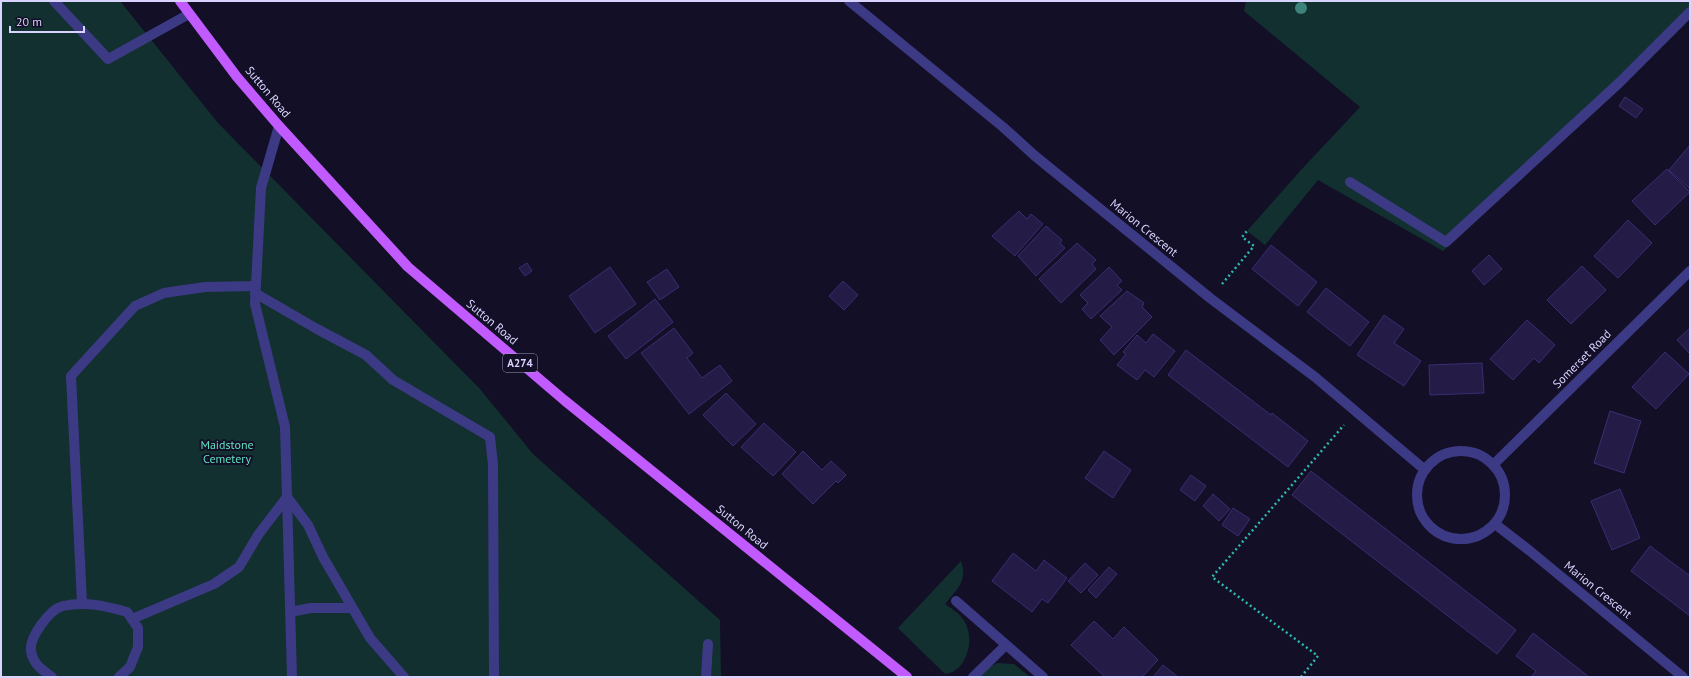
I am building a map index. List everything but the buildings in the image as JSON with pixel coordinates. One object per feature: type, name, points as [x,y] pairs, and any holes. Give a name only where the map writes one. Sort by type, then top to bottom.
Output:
[{"type":"main road","name":"Sutton Road","points":[[180,1],[237,77],[279,126],[408,267],[564,400],[907,677]]},
{"type":"street","points":[[54,1],[108,59],[190,14]]},
{"type":"street","name":"Marion Crescent","points":[[850,1],[1003,127],[1035,156],[1210,298],[1315,377],[1425,470]]},
{"type":"street","points":[[1350,182],[1446,242],[1619,83],[1690,12]]},
{"type":"street","points":[[279,126],[261,188],[255,304],[285,427],[292,677]]},
{"type":"street","name":"Somerset Road","points":[[1493,465],[1690,271]]},
{"type":"street","points":[[82,603],[71,376],[135,306],[164,293],[204,287],[255,290],[366,356],[393,380],[490,437],[493,465],[494,677]]},
{"type":"street","points":[[1463,451],[1480,455],[1493,465],[1504,483],[1506,498],[1502,512],[1495,524],[1484,533],[1464,540],[1450,538],[1432,528],[1420,511],[1417,496],[1419,483],[1425,470],[1432,462],[1442,456],[1463,451]]},
{"type":"street","points":[[287,497],[308,525],[323,557],[370,638],[404,677]]},
{"type":"street","points":[[132,619],[214,584],[239,567],[258,535],[287,497]]},
{"type":"street","name":"Marion Crescent","points":[[1495,524],[1684,677]]},
{"type":"street","points":[[956,601],[1043,677]]},
{"type":"street","points":[[52,677],[37,666],[31,650],[36,633],[48,615],[61,606],[82,603],[106,606],[127,612],[138,628],[138,647],[130,667],[119,677]]},
{"type":"street","points":[[290,612],[311,608],[352,608]]},
{"type":"street","points":[[706,677],[708,644]]},
{"type":"street","points":[[973,677],[1006,645]]},
{"type":"path","points":[[1210,298],[1254,246],[1242,237],[1248,231]]},
{"type":"path","points":[[1300,677],[1318,656],[1212,577],[1356,411]]},
{"type":"green space","name":"Maidstone Cemetery","points":[[1,1],[120,1],[218,123],[480,389],[533,454],[720,620],[721,677],[1,677]]},
{"type":"green space","points":[[1246,1],[1690,1],[1690,15],[1443,251],[1318,180],[1265,245],[1247,231],[1360,107],[1244,11]]},
{"type":"green space","points":[[961,561],[963,568],[962,579],[957,589],[945,604],[958,614],[966,624],[969,646],[967,654],[960,666],[953,672],[945,674],[898,628]]},
{"type":"green space","points":[[997,663],[1014,664],[1030,677],[979,677],[986,669]]}]
